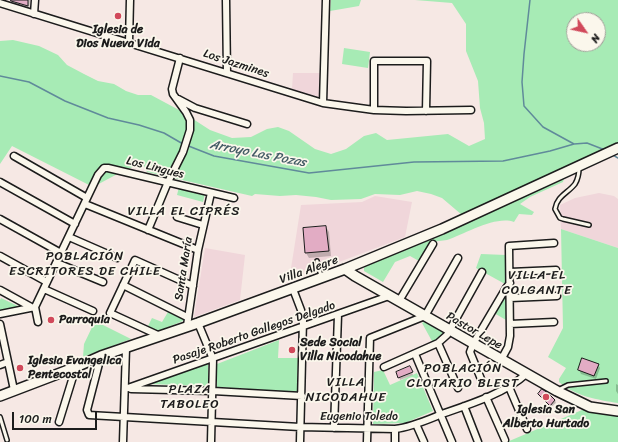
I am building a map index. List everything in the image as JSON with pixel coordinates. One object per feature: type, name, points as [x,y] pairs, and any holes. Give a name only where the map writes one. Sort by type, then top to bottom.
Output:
[{"type":"main road","name":"Villa Alegre","points":[[0,396],[101,356],[160,336],[187,322],[198,323],[345,269],[442,229],[580,164],[618,148]]},
{"type":"main road","name":"Pastor Lepe","points":[[345,269],[399,302],[557,391],[590,407],[618,411]]},
{"type":"street","points":[[34,14],[35,0]]},
{"type":"street","points":[[129,42],[130,0]]},
{"type":"street","points":[[226,0],[227,73]]},
{"type":"street","points":[[324,103],[326,0]]},
{"type":"street","name":"Los Jazmines","points":[[0,3],[324,103],[374,110],[471,110]]},
{"type":"street","points":[[148,230],[168,182],[183,152],[190,130],[190,120],[173,94],[172,89],[180,58]]},
{"type":"street","points":[[374,110],[374,61],[427,61],[426,111]]},
{"type":"street","points":[[176,99],[194,108],[247,124]]},
{"type":"street","points":[[14,156],[86,201],[134,225],[198,250]]},
{"type":"street","name":"Los Lingues","points":[[86,201],[98,175],[104,168],[234,198]]},
{"type":"street","points":[[0,182],[75,224]]},
{"type":"street","name":"Santa María","points":[[187,322],[198,250],[211,193]]},
{"type":"street","points":[[0,314],[33,307],[57,263],[86,201]]},
{"type":"street","points":[[177,217],[203,224]]},
{"type":"street","points":[[0,219],[61,253]]},
{"type":"street","points":[[69,237],[117,258]]},
{"type":"street","points":[[501,360],[510,342],[509,246],[554,243]]},
{"type":"street","points":[[399,302],[433,244]]},
{"type":"street","points":[[0,256],[47,282]]},
{"type":"street","points":[[367,442],[370,338],[425,316],[458,258]]},
{"type":"street","points":[[160,336],[110,313],[135,260],[193,286]]},
{"type":"street","points":[[57,263],[102,282]]},
{"type":"street","points":[[510,272],[556,270]]},
{"type":"street","points":[[384,367],[438,343],[444,338],[482,272]]},
{"type":"street","points":[[481,379],[470,352],[473,344],[510,283]]},
{"type":"street","points":[[123,285],[187,322]]},
{"type":"street","points":[[44,289],[93,312]]},
{"type":"street","points":[[293,289],[303,320],[300,442]]},
{"type":"street","points":[[0,290],[33,307],[38,322]]},
{"type":"street","name":"Pasaje Roberto Gallegos Delgado","points":[[125,389],[390,296]]},
{"type":"street","points":[[510,298],[557,296]]},
{"type":"street","points":[[334,428],[338,315]]},
{"type":"street","points":[[510,324],[554,322]]},
{"type":"street","points":[[198,323],[213,359],[211,442]]},
{"type":"street","points":[[0,324],[14,390]]},
{"type":"street","points":[[438,343],[458,388]]},
{"type":"street","points":[[123,442],[126,348]]},
{"type":"street","points":[[415,354],[452,442]]},
{"type":"street","name":"Eugenio Toledo","points":[[101,356],[87,410],[87,413],[92,416],[300,427],[406,428],[509,387],[526,374]]},
{"type":"street","points":[[0,365],[8,362]]},
{"type":"street","points":[[59,422],[76,367]]},
{"type":"street","points":[[509,387],[527,429]]},
{"type":"street","points":[[125,389],[213,391],[302,396]]},
{"type":"street","points":[[486,397],[505,440]]},
{"type":"street","points":[[464,406],[478,442]]},
{"type":"street","points":[[416,424],[424,442]]},
{"type":"street","points":[[395,429],[395,442]]},
{"type":"lane","points":[[580,164],[578,177],[575,183],[558,199],[556,209],[560,218],[589,225]]},
{"type":"lane","points":[[317,261],[321,278]]},
{"type":"lane","points":[[557,391],[568,385],[606,381]]},
{"type":"lane","points":[[0,417],[7,440]]},
{"type":"shaded area","points":[[293,73],[320,73],[319,97],[292,89]]},
{"type":"shaded area","points":[[599,193],[614,196],[618,199],[618,248],[561,229],[560,205],[575,198]]},
{"type":"shaded area","points":[[375,196],[412,202],[405,237],[289,281],[301,205],[362,202]]},
{"type":"shaded area","points":[[205,248],[245,255],[240,300],[194,317]]},
{"type":"green space","points":[[331,0],[361,0],[359,6],[330,11]]},
{"type":"green space","points":[[415,0],[618,0],[618,143],[462,215],[442,198],[417,191],[400,195],[375,194],[361,199],[331,200],[296,195],[280,196],[255,194],[252,196],[147,172],[142,163],[93,187],[12,146],[0,164],[0,41],[13,40],[39,46],[58,55],[67,65],[98,81],[114,84],[126,91],[138,95],[151,95],[179,110],[210,130],[232,138],[251,137],[267,129],[278,127],[289,131],[315,149],[331,154],[346,149],[364,136],[376,133],[387,140],[448,134],[469,146],[485,139],[484,123],[480,108],[478,81],[466,51],[466,24],[452,3]]},
{"type":"green space","points":[[344,48],[370,52],[368,68],[342,64]]},
{"type":"green space","points":[[564,178],[563,182],[530,197],[520,204],[534,212],[532,215],[519,214],[514,222],[498,221],[480,226],[447,240],[431,242],[419,261],[410,256],[395,262],[383,282],[364,271],[367,264],[428,241]]},
{"type":"green space","points":[[179,187],[205,194],[203,202],[177,195]]},
{"type":"green space","points":[[561,229],[618,248],[618,403],[587,397],[565,387],[559,382],[559,379],[566,368],[548,357],[563,328]]},
{"type":"green space","points":[[481,254],[506,255],[507,283],[505,284],[476,268]]},
{"type":"green space","points":[[506,292],[506,320],[494,313]]},
{"type":"green space","points":[[1,298],[20,307],[0,311]]},
{"type":"green space","points":[[168,312],[183,319],[183,321],[156,332],[147,328],[152,318],[162,322]]},
{"type":"green space","points":[[95,321],[131,339],[83,357],[84,344]]},
{"type":"green space","points":[[425,321],[443,331],[442,337],[433,343],[422,323]]},
{"type":"green space","points":[[279,340],[278,358],[298,358],[297,392],[217,387],[217,364]]},
{"type":"green space","points":[[208,364],[209,386],[148,384]]},
{"type":"green space","points":[[383,370],[390,385],[417,373],[433,411],[405,423],[373,424],[374,372]]},
{"type":"green space","points":[[589,407],[618,415],[618,442],[507,442]]},
{"type":"building","points":[[28,0],[28,6],[11,1]]},
{"type":"building","points":[[326,226],[329,251],[305,253],[303,228]]},
{"type":"building","points":[[582,358],[599,364],[594,376],[578,370]]},
{"type":"building","points":[[410,366],[413,372],[398,378],[396,372]]},
{"type":"building","name":"Iglesia San Alberto Hurtado","points":[[542,389],[555,400],[550,406],[538,394]]},
{"type":"waterway","points":[[530,0],[522,82],[524,106],[543,127],[574,144],[587,143],[605,150]]},
{"type":"waterway","name":"Arroyo Las Pozas","points":[[0,76],[29,82],[65,101],[108,118],[139,125],[164,133],[183,144]]},
{"type":"waterway","name":"Arroyo Las Pozas","points":[[186,145],[214,156],[309,173],[414,162],[503,161],[550,151],[574,144]]},
{"type":"waterway","points":[[613,155],[618,158]]},
{"type":"place","name":"Iglesia de Dios Nueva Vida","points":[[118,16]]},
{"type":"place","name":"Parroquia","points":[[51,320]]},
{"type":"place","name":"Sede Social Villa Nicodahue","points":[[292,350]]},
{"type":"place","name":"Iglesia Evangelica Pentecostal","points":[[20,368]]},
{"type":"place","name":"Iglesia San Alberto Hurtado","points":[[546,397]]},
{"type":"district","name":"VILLA EL CIPRÉS","points":[[184,212]]},
{"type":"district","name":"POBLACIÓN ESCRITORES DE CHILE","points":[[85,264]]},
{"type":"district","name":"VILLA EL COLGANTE","points":[[537,284]]},
{"type":"district","name":"POBLACIÓN CLOTARIO BLEST","points":[[463,376]]},
{"type":"district","name":"VILLA NICODAHUE","points":[[346,390]]},
{"type":"district","name":"PLAZA TABOLEO","points":[[190,398]]}]
